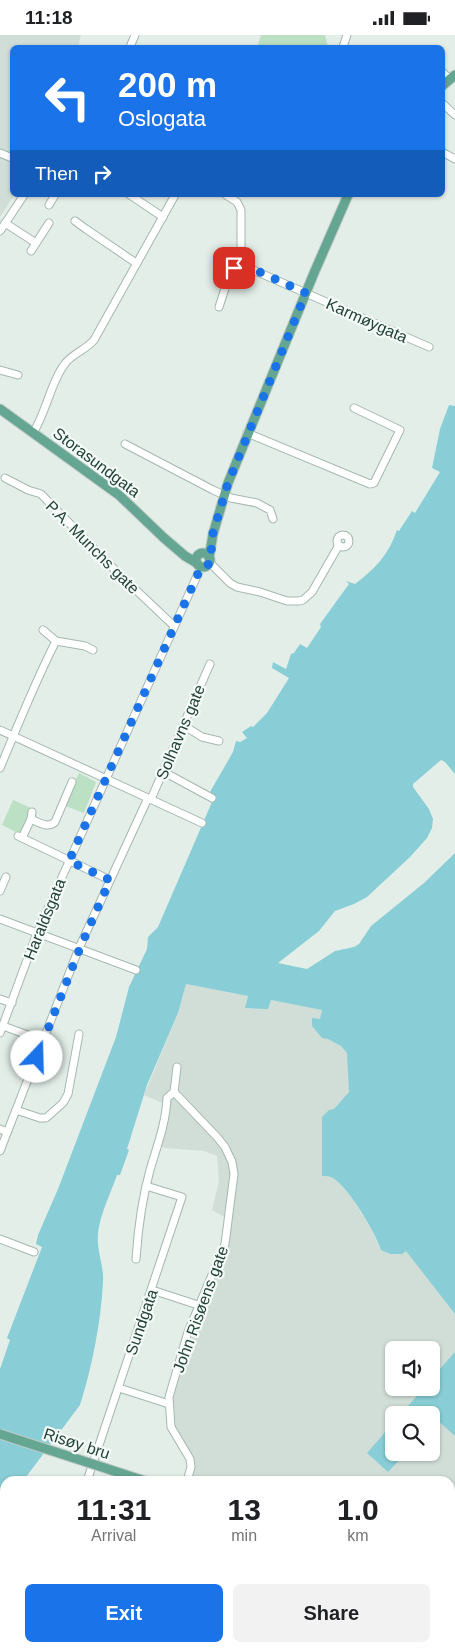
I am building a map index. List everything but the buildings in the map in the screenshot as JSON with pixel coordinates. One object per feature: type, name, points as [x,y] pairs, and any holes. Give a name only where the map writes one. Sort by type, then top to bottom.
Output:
[{"type":"main road","points":[[203,560],[247,433],[347,197]]},
{"type":"main road","name":"Storasundgata","points":[[0,409],[119,495],[185,556],[203,560]]},
{"type":"main road","name":"Risøy bru","points":[[0,1434],[130,1476]]},
{"type":"street","points":[[445,106],[455,115]]},
{"type":"street","points":[[0,231],[23,197]]},
{"type":"street","points":[[49,205],[54,197]]},
{"type":"street","points":[[133,197],[163,217]]},
{"type":"street","points":[[33,433],[64,364],[94,340],[174,197]]},
{"type":"street","points":[[219,307],[230,273],[234,268],[242,264],[241,210],[237,202],[229,197]]},
{"type":"street","points":[[75,221],[136,263]]},
{"type":"street","points":[[5,223],[36,243]]},
{"type":"street","points":[[31,251],[50,223]]},
{"type":"street","name":"Karmøygata","points":[[242,264],[429,347]]},
{"type":"street","points":[[0,371],[18,375]]},
{"type":"street","points":[[247,433],[370,484],[374,483],[377,479],[400,430],[354,408]]},
{"type":"street","points":[[125,444],[224,495],[257,503],[270,510],[273,519]]},
{"type":"street","name":"P.A. Munchs gate","points":[[5,478],[41,494],[116,571],[174,626]]},
{"type":"street","points":[[203,560],[236,587],[260,592],[287,601],[298,601],[304,600],[312,592],[339,545]]},
{"type":"street","name":"Haraldsgata","points":[[1,1030],[37,933],[203,560]]},
{"type":"street","points":[[43,630],[56,641],[85,646],[93,650]]},
{"type":"street","points":[[0,768],[42,668],[56,641]]},
{"type":"street","name":"Solhavns gate","points":[[0,1151],[4,1131],[16,1110],[80,948],[110,880],[164,772],[210,664]]},
{"type":"street","points":[[183,725],[202,737],[219,741]]},
{"type":"street","points":[[0,730],[202,823]]},
{"type":"street","points":[[164,772],[212,797]]},
{"type":"street","points":[[72,782],[55,822],[48,826],[31,815],[20,837],[110,880]]},
{"type":"street","points":[[0,891],[6,877]]},
{"type":"street","points":[[0,919],[136,970]]},
{"type":"street","points":[[0,999],[12,1003]]},
{"type":"street","points":[[1,1030],[44,1041]]},
{"type":"street","points":[[16,1110],[40,1118],[46,1118],[63,1103],[68,1095],[79,1034]]},
{"type":"street","points":[[136,1259],[138,1225],[146,1186],[166,1114],[167,1098],[174,1092],[177,1067]]},
{"type":"street","name":"John Risøens gate","points":[[174,1092],[225,1147],[232,1162],[234,1174],[225,1244],[198,1305],[176,1373],[169,1404],[171,1427],[190,1459],[191,1467],[188,1476]]},
{"type":"street","name":"Sundgata","points":[[89,1476],[182,1197],[146,1186]]},
{"type":"street","points":[[0,1239],[34,1252]]},
{"type":"street","points":[[152,1290],[198,1305]]},
{"type":"street","points":[[119,1389],[169,1404]]},
{"type":"shaded area","points":[[0,35],[81,35],[78,45],[10,45],[10,197],[13,197],[0,217]]},
{"type":"shaded area","points":[[186,984],[248,996],[246,1006],[271,1000],[322,1009],[327,1038],[349,1050],[348,1097],[334,1110],[330,1176],[340,1183],[356,1204],[380,1248],[389,1254],[402,1254],[406,1248],[455,1314],[455,1354],[440,1371],[440,1341],[385,1341],[385,1396],[418,1396],[409,1406],[385,1406],[385,1433],[368,1453],[385,1453],[385,1461],[440,1461],[440,1422],[455,1436],[455,1476],[188,1476],[190,1474],[190,1468],[168,1428],[167,1406],[173,1371],[199,1296],[208,1287],[221,1255],[226,1218],[212,1210],[219,1181],[217,1156],[204,1151],[160,1146],[169,1109],[162,1103],[144,1095],[178,1013]]},
{"type":"green space","points":[[261,35],[325,35],[328,45],[258,45]]},
{"type":"green space","points":[[79,773],[96,782],[84,813],[63,805]]},
{"type":"green space","points":[[13,800],[31,808],[20,834],[2,825]]},
{"type":"water","points":[[449,405],[455,406],[455,774],[441,760],[413,784],[433,819],[432,828],[427,838],[410,857],[367,897],[335,911],[319,931],[278,963],[307,969],[335,951],[359,944],[371,926],[424,883],[455,853],[455,1314],[406,1251],[402,1254],[390,1254],[381,1250],[354,1200],[333,1178],[322,1176],[322,1117],[329,1110],[334,1109],[349,1092],[347,1053],[341,1046],[322,1038],[312,1026],[312,1018],[320,1019],[322,1010],[271,1000],[268,1009],[245,1008],[248,996],[186,984],[178,1013],[147,1085],[120,1175],[117,1175],[101,1218],[98,1235],[103,1277],[102,1297],[92,1360],[80,1405],[27,1476],[0,1476],[0,1369],[10,1340],[7,1338],[42,1247],[36,1244],[38,1235],[58,1189],[116,1037],[129,987],[147,949],[148,937],[158,927],[215,795],[210,792],[233,752],[236,741],[240,742],[247,738],[242,732],[251,726],[253,727],[267,713],[289,678],[272,668],[273,662],[286,669],[291,654],[294,653],[300,644],[307,648],[321,627],[320,624],[349,584],[346,581],[355,584],[369,573],[385,554],[397,530],[399,531],[412,511],[415,513],[440,472],[432,468],[440,429]]},
{"type":"water","points":[[455,1352],[455,1436],[440,1423],[440,1406],[408,1406],[417,1396],[440,1396],[440,1369]]},
{"type":"water","points":[[385,1432],[385,1461],[398,1461],[388,1472],[367,1453]]},
{"type":"route","points":[[37,1057],[80,948],[110,880],[69,861],[201,567],[205,567],[210,563],[213,533],[228,483],[306,293],[242,264],[234,268]]}]
